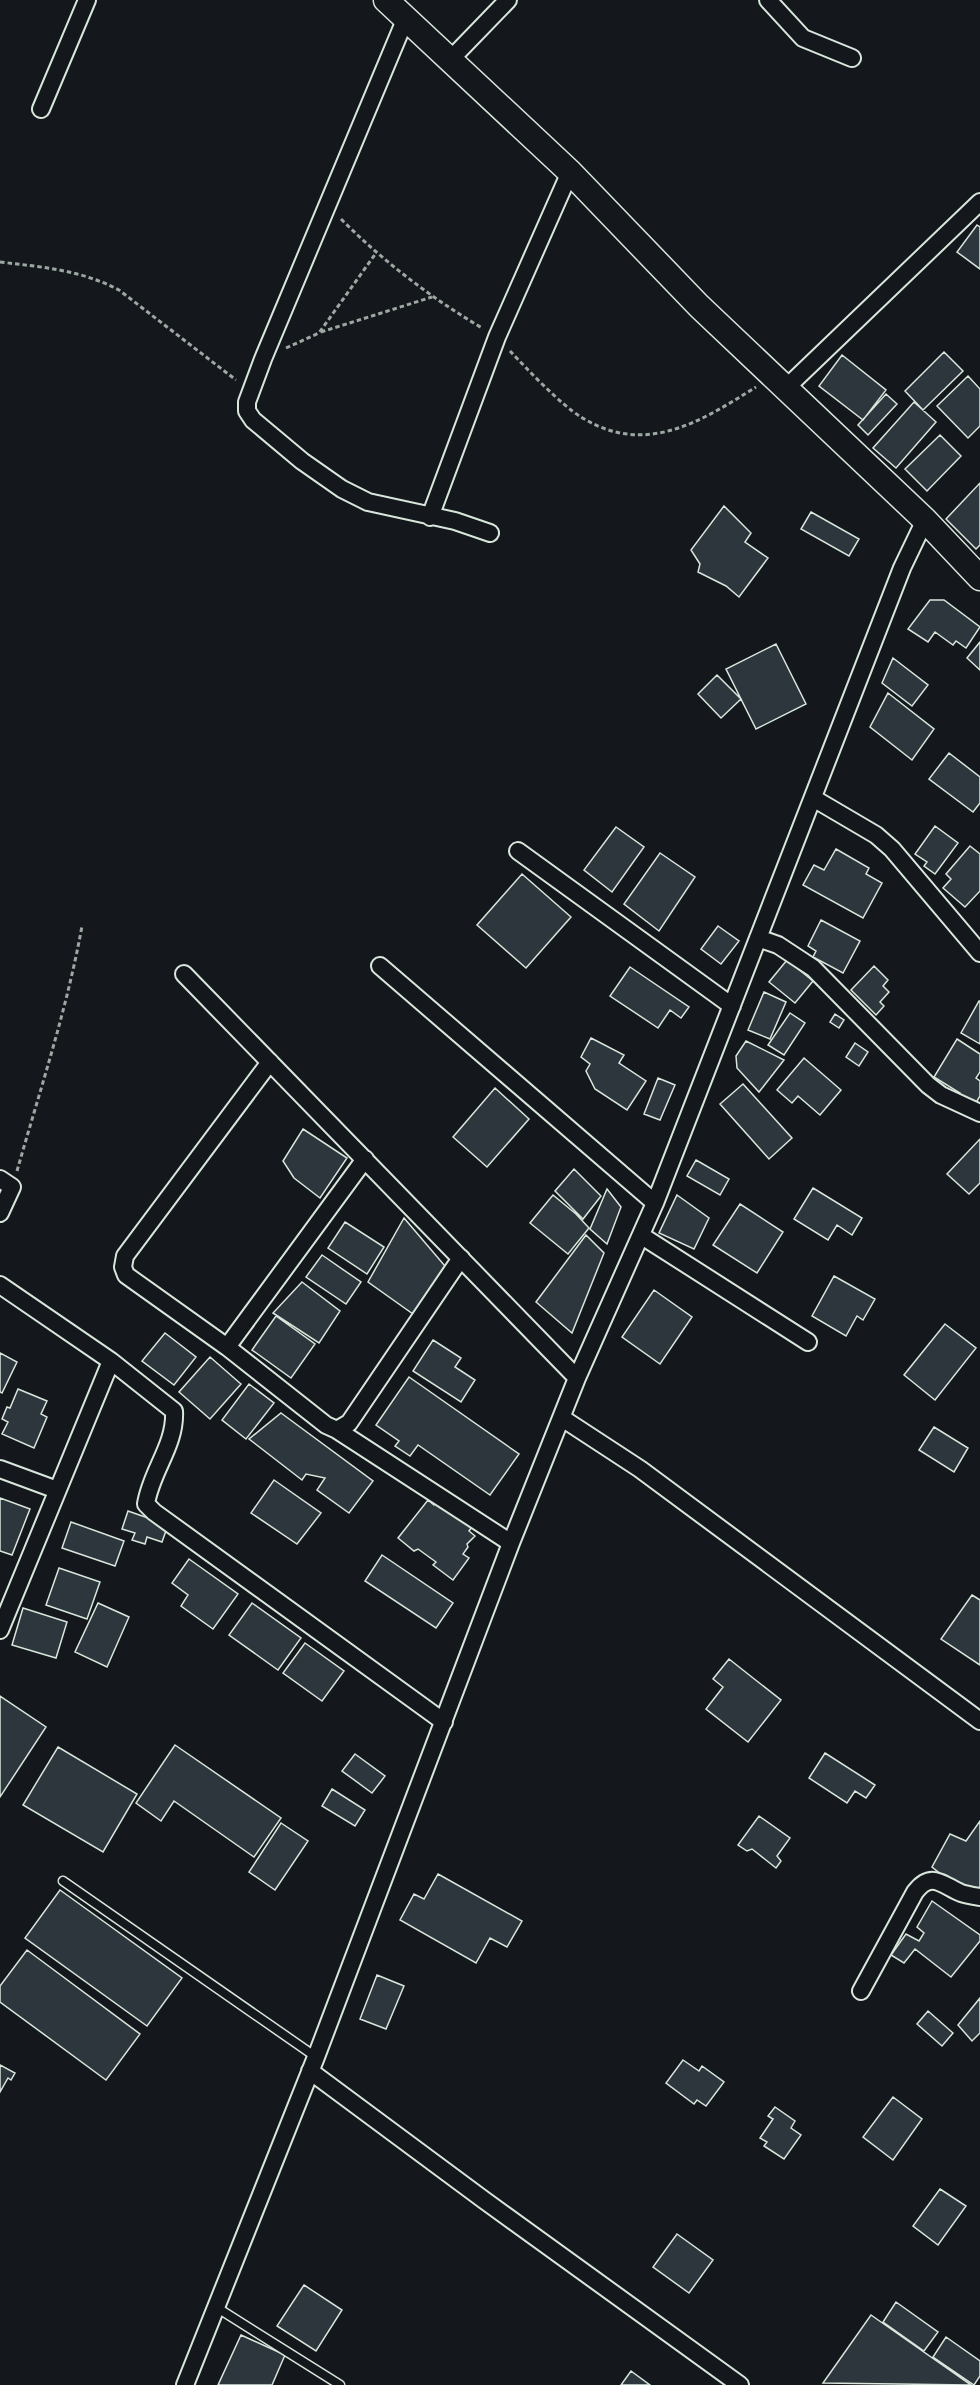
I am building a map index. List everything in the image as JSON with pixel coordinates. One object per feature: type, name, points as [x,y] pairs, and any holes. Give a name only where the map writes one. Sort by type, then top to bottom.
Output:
[{"type":"main road","points":[[386,0],[570,172],[699,306],[925,520],[980,578]]},
{"type":"street","points":[[41,109],[87,0]]},
{"type":"street","points":[[449,61],[508,0]]},
{"type":"street","points":[[768,0],[803,38],[852,58]]},
{"type":"street","points":[[405,20],[263,359],[247,402],[248,411],[253,420],[342,489],[368,502],[430,517],[455,520],[490,533]]},
{"type":"street","points":[[430,517],[497,337],[570,172]]},
{"type":"street","points":[[779,382],[980,202]]},
{"type":"street","points":[[185,2385],[313,2064],[511,1543],[577,1378],[642,1236],[903,568],[925,520]]},
{"type":"street","points":[[813,798],[876,835],[892,849],[980,953]]},
{"type":"street","points":[[518,850],[732,1006]]},
{"type":"street","points":[[758,938],[778,945],[813,968],[928,1085],[949,1100],[980,1113]]},
{"type":"street","points":[[380,966],[655,1203]]},
{"type":"street","points":[[184,974],[577,1378]]},
{"type":"street","points":[[270,1062],[125,1256],[123,1267],[126,1275],[227,1347],[326,1425],[511,1543]]},
{"type":"street","points":[[227,1347],[365,1159]]},
{"type":"street","points":[[0,1213],[6,1183]]},
{"type":"street","points":[[642,1236],[808,1342]]},
{"type":"street","points":[[337,1430],[349,1423],[461,1258]]},
{"type":"street","points":[[0,1285],[111,1361],[174,1411],[175,1425],[172,1438],[148,1491],[146,1504],[168,1523],[444,1722]]},
{"type":"street","points":[[0,1630],[111,1361]]},
{"type":"street","points":[[562,1418],[640,1469],[980,1721]]},
{"type":"street","points":[[0,1469],[57,1490]]},
{"type":"street","points":[[861,1990],[922,1882],[933,1880],[964,1894],[980,1897]]},
{"type":"street","points":[[313,2064],[740,2385]]},
{"type":"lane","points":[[63,1881],[313,2064]]},
{"type":"lane","points":[[216,2307],[340,2385]]},
{"type":"path","points":[[326,204],[377,253],[432,297],[497,337],[579,417],[603,429],[632,436],[664,433],[779,382]]},
{"type":"path","points":[[320,333],[377,253]]},
{"type":"path","points":[[0,262],[82,273],[102,281],[119,290],[251,392]]},
{"type":"path","points":[[263,359],[320,333],[432,297]]},
{"type":"path","points":[[6,1183],[51,1056],[76,960],[82,926]]},
{"type":"building","points":[[977,225],[980,227],[980,269],[957,252]]},
{"type":"building","points":[[944,352],[963,371],[923,410],[905,391]]},
{"type":"building","points":[[842,355],[886,390],[863,420],[819,386]]},
{"type":"building","points":[[968,376],[980,389],[980,426],[968,438],[937,406]]},
{"type":"building","points":[[886,394],[897,404],[868,435],[858,425]]},
{"type":"building","points":[[914,402],[936,422],[896,468],[873,448]]},
{"type":"building","points":[[940,435],[961,456],[927,491],[905,469]]},
{"type":"building","points":[[980,483],[980,545],[976,549],[946,519]]},
{"type":"building","points":[[724,506],[751,533],[745,542],[768,558],[739,597],[726,586],[698,572],[700,564],[691,550]]},
{"type":"building","points":[[811,512],[859,539],[849,556],[801,529]]},
{"type":"building","points":[[930,600],[944,600],[980,627],[966,648],[956,641],[953,645],[935,632],[928,642],[908,629]]},
{"type":"building","points":[[980,642],[980,670],[967,658]]},
{"type":"building","points":[[776,644],[806,704],[756,729],[726,669]]},
{"type":"building","points":[[893,658],[928,685],[912,706],[882,683]]},
{"type":"building","points":[[717,675],[741,699],[721,718],[698,694]]},
{"type":"building","points":[[888,693],[934,729],[912,760],[870,727]]},
{"type":"building","points":[[949,753],[980,777],[980,803],[973,812],[929,779]]},
{"type":"building","points":[[935,826],[958,843],[935,874],[924,866],[927,862],[915,854]]},
{"type":"building","points":[[616,827],[644,847],[612,892],[584,870]]},
{"type":"building","points":[[970,846],[980,854],[980,891],[965,907],[943,888],[951,879],[946,874]]},
{"type":"building","points":[[836,849],[869,868],[866,874],[882,883],[863,918],[803,885],[814,865],[824,870]]},
{"type":"building","points":[[660,853],[695,877],[659,931],[624,904]]},
{"type":"building","points":[[522,874],[571,917],[526,968],[477,925]]},
{"type":"building","points":[[821,920],[860,941],[843,973],[813,957],[816,951],[808,946]]},
{"type":"building","points":[[718,926],[739,941],[721,964],[701,949]]},
{"type":"building","points":[[787,960],[813,981],[795,1003],[769,982]]},
{"type":"building","points":[[874,966],[888,980],[883,986],[889,992],[880,1002],[884,1006],[876,1015],[851,990]]},
{"type":"building","points":[[630,967],[689,1007],[681,1018],[670,1010],[658,1028],[610,996]]},
{"type":"building","points":[[764,992],[786,1002],[770,1039],[748,1030]]},
{"type":"building","points":[[980,1001],[980,1044],[961,1033]]},
{"type":"building","points":[[790,1013],[805,1023],[784,1055],[768,1045]]},
{"type":"building","points":[[835,1014],[844,1020],[839,1028],[830,1022]]},
{"type":"building","points":[[591,1038],[624,1055],[619,1063],[646,1081],[627,1110],[595,1089],[586,1071],[590,1064],[581,1057]]},
{"type":"building","points":[[957,1039],[980,1054],[980,1072],[976,1078],[980,1081],[980,1096],[973,1108],[958,1098],[960,1093],[934,1077]]},
{"type":"building","points":[[746,1041],[784,1060],[759,1092],[737,1068],[736,1056]]},
{"type":"building","points":[[855,1043],[868,1052],[859,1066],[846,1057]]},
{"type":"building","points":[[804,1058],[841,1090],[820,1115],[798,1096],[792,1103],[777,1090]]},
{"type":"building","points":[[658,1078],[675,1085],[660,1120],[644,1114]]},
{"type":"building","points":[[743,1084],[792,1138],[769,1159],[720,1104]]},
{"type":"building","points":[[495,1088],[529,1119],[487,1167],[453,1137]]},
{"type":"building","points":[[303,1129],[347,1158],[320,1198],[294,1178],[283,1161]]},
{"type":"building","points":[[980,1139],[980,1183],[969,1194],[947,1174]]},
{"type":"building","points":[[696,1160],[729,1179],[720,1195],[687,1176]]},
{"type":"building","points":[[574,1169],[601,1196],[583,1219],[555,1191]]},
{"type":"building","points":[[813,1188],[862,1218],[852,1235],[837,1225],[828,1240],[794,1219]]},
{"type":"building","points":[[607,1189],[621,1207],[607,1244],[590,1229]]},
{"type":"building","points":[[553,1195],[589,1228],[568,1254],[530,1223]]},
{"type":"building","points":[[677,1195],[709,1218],[694,1249],[659,1233]]},
{"type":"building","points":[[740,1204],[783,1232],[757,1273],[713,1245]]},
{"type":"building","points":[[404,1218],[445,1266],[413,1314],[368,1282]]},
{"type":"building","points":[[345,1222],[384,1247],[367,1274],[328,1248]]},
{"type":"building","points":[[586,1235],[604,1253],[572,1333],[536,1302]]},
{"type":"building","points":[[322,1255],[361,1282],[346,1304],[306,1277]]},
{"type":"building","points":[[834,1276],[875,1299],[863,1320],[857,1316],[846,1336],[812,1316]]},
{"type":"building","points":[[302,1282],[340,1311],[319,1343],[273,1313]]},
{"type":"building","points":[[654,1290],[692,1317],[660,1364],[622,1337]]},
{"type":"building","points":[[276,1316],[315,1344],[291,1378],[252,1350]]},
{"type":"building","points":[[945,1324],[976,1348],[935,1400],[904,1375]]},
{"type":"building","points":[[165,1333],[196,1357],[174,1385],[142,1361]]},
{"type":"building","points":[[433,1340],[461,1358],[455,1367],[475,1380],[461,1402],[413,1371]]},
{"type":"building","points":[[0,1353],[17,1362],[2,1393],[0,1392]]},
{"type":"building","points":[[210,1357],[241,1384],[210,1419],[179,1392]]},
{"type":"building","points":[[409,1377],[519,1454],[490,1495],[418,1445],[410,1456],[395,1446],[399,1441],[376,1425]]},
{"type":"building","points":[[249,1384],[274,1403],[246,1439],[222,1420]]},
{"type":"building","points":[[18,1389],[47,1401],[41,1414],[47,1417],[34,1448],[2,1434],[8,1422],[2,1419],[7,1407],[10,1408]]},
{"type":"building","points":[[281,1413],[373,1481],[349,1513],[317,1490],[325,1478],[306,1474],[302,1480],[249,1439]]},
{"type":"building","points":[[934,1427],[968,1448],[954,1472],[919,1450]]},
{"type":"building","points":[[274,1480],[321,1513],[297,1544],[251,1513]]},
{"type":"building","points":[[0,1498],[30,1509],[12,1555],[0,1551]]},
{"type":"building","points":[[428,1500],[434,1505],[438,1500],[472,1527],[469,1531],[475,1536],[467,1544],[468,1547],[463,1554],[469,1558],[453,1580],[433,1565],[436,1562],[418,1549],[414,1551],[398,1538]]},
{"type":"building","points":[[128,1511],[168,1525],[162,1542],[147,1537],[145,1544],[132,1540],[135,1533],[122,1529]]},
{"type":"building","points":[[71,1522],[124,1541],[115,1566],[62,1548]]},
{"type":"building","points":[[382,1555],[453,1603],[436,1628],[365,1581]]},
{"type":"building","points":[[189,1559],[238,1594],[213,1629],[181,1606],[188,1595],[172,1583]]},
{"type":"building","points":[[59,1568],[100,1582],[87,1619],[46,1605]]},
{"type":"building","points":[[972,1595],[980,1600],[980,1665],[941,1639]]},
{"type":"building","points":[[98,1603],[129,1617],[107,1667],[75,1652]]},
{"type":"building","points":[[252,1603],[301,1638],[278,1670],[229,1635]]},
{"type":"building","points":[[23,1608],[67,1622],[56,1658],[12,1645]]},
{"type":"building","points":[[305,1643],[344,1671],[322,1701],[283,1673]]},
{"type":"building","points":[[729,1659],[781,1700],[748,1742],[706,1709],[723,1687],[713,1679]]},
{"type":"building","points":[[0,1696],[46,1727],[0,1797]]},
{"type":"building","points":[[175,1745],[281,1818],[254,1857],[174,1801],[161,1821],[136,1803]]},
{"type":"building","points":[[58,1747],[137,1794],[103,1852],[23,1805]]},
{"type":"building","points":[[825,1753],[875,1785],[866,1798],[855,1791],[847,1803],[809,1778]]},
{"type":"building","points":[[355,1754],[385,1776],[372,1793],[342,1771]]},
{"type":"building","points":[[332,1789],[365,1810],[355,1826],[322,1806]]},
{"type":"building","points":[[759,1816],[790,1838],[777,1856],[781,1861],[776,1868],[752,1849],[747,1851],[738,1845]]},
{"type":"building","points":[[980,1821],[980,1892],[952,1883],[932,1867],[950,1834],[966,1841]]},
{"type":"building","points":[[281,1823],[308,1841],[275,1890],[249,1872]]},
{"type":"building","points":[[438,1874],[522,1921],[507,1947],[490,1938],[476,1963],[400,1920],[414,1894],[424,1899]]},
{"type":"building","points":[[60,1890],[182,1978],[147,2026],[25,1938]]},
{"type":"building","points":[[932,1901],[980,1935],[980,1941],[951,1977],[915,1949],[904,1963],[891,1955],[906,1934],[919,1941],[924,1933],[917,1927]]},
{"type":"building","points":[[27,1950],[140,2034],[106,2080],[0,2002],[0,1986]]},
{"type":"building","points":[[377,1975],[404,1986],[386,2029],[360,2019]]},
{"type":"building","points":[[980,1998],[980,2033],[972,2041],[958,2025]]},
{"type":"building","points":[[928,2011],[953,2033],[942,2046],[917,2024]]},
{"type":"building","points":[[683,2060],[699,2071],[702,2066],[724,2082],[706,2106],[697,2100],[694,2104],[666,2083]]},
{"type":"building","points":[[0,2065],[15,2073],[11,2080],[8,2078],[0,2092]]},
{"type":"building","points":[[893,2097],[922,2119],[893,2160],[863,2137]]},
{"type":"building","points":[[775,2107],[795,2121],[791,2128],[801,2135],[784,2159],[764,2146],[767,2142],[760,2138],[773,2119],[768,2116]]},
{"type":"building","points":[[940,2189],[966,2206],[938,2245],[913,2226]]},
{"type":"building","points":[[677,2234],[713,2260],[689,2293],[653,2267]]},
{"type":"building","points":[[304,2285],[342,2310],[316,2351],[277,2326]]},
{"type":"building","points":[[896,2302],[938,2332],[924,2351],[883,2322]]},
{"type":"building","points":[[871,2315],[971,2385],[823,2383]]},
{"type":"building","points":[[241,2335],[285,2355],[272,2385],[218,2385]]},
{"type":"building","points":[[946,2337],[980,2361],[980,2376],[974,2385],[933,2357]]},
{"type":"building","points":[[631,2371],[650,2385],[621,2385]]}]
